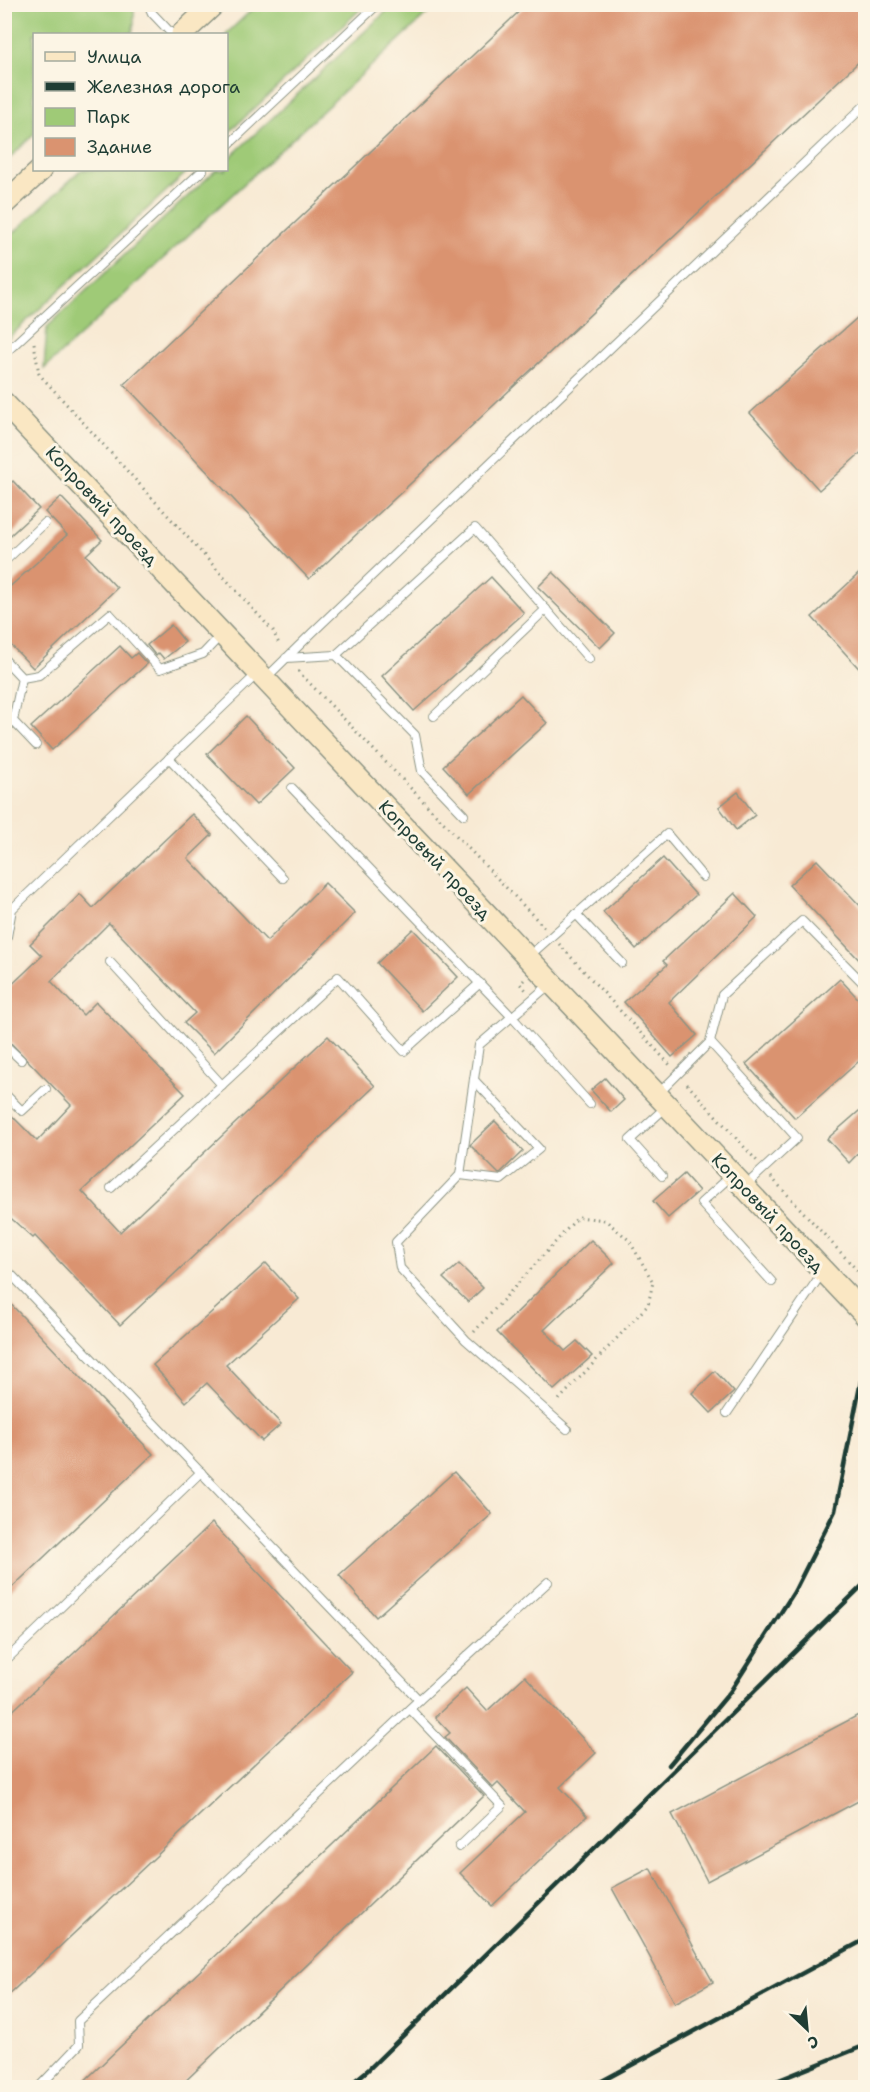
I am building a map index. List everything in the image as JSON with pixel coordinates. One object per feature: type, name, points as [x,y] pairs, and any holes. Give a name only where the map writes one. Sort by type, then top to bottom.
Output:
[{"type":"main road","points":[[183,33],[214,4]]},
{"type":"main road","points":[[4,204],[40,171]]},
{"type":"main road","name":"Копровый проезд","points":[[4,403],[866,1316]]},
{"type":"lane","points":[[148,4],[152,14],[171,33]]},
{"type":"lane","points":[[228,145],[378,4]]},
{"type":"lane","points":[[4,953],[12,909],[169,758],[262,676],[286,658],[866,104]]},
{"type":"lane","points":[[4,354],[202,171]]},
{"type":"lane","points":[[4,562],[45,523]]},
{"type":"lane","points":[[286,658],[336,655],[475,528],[589,659]]},
{"type":"lane","points":[[434,716],[546,609]]},
{"type":"lane","points":[[22,678],[39,675],[110,614],[160,669],[203,654],[222,634]]},
{"type":"lane","points":[[336,655],[415,735],[422,771],[464,815]]},
{"type":"lane","points":[[4,660],[22,678]]},
{"type":"lane","points":[[22,678],[13,721],[36,745]]},
{"type":"lane","points":[[169,758],[283,878]]},
{"type":"lane","points":[[292,788],[480,983],[591,1104]]},
{"type":"lane","points":[[527,958],[667,834],[703,877]]},
{"type":"lane","points":[[576,915],[622,963]]},
{"type":"lane","points":[[662,1176],[630,1140],[679,1075],[710,1042],[722,995],[802,921],[866,986]]},
{"type":"lane","points":[[110,962],[222,1085]]},
{"type":"lane","points":[[111,1188],[338,977],[404,1051],[480,983]]},
{"type":"lane","points":[[551,983],[479,1045],[460,1175],[396,1242],[400,1268],[466,1340],[567,1429]]},
{"type":"lane","points":[[710,1042],[797,1138],[763,1168],[701,1203],[772,1282]]},
{"type":"lane","points":[[4,1044],[21,1060]]},
{"type":"lane","points":[[460,1175],[501,1180],[539,1149],[474,1080]]},
{"type":"lane","points":[[4,1093],[22,1111],[46,1089]]},
{"type":"lane","points":[[4,1267],[419,1700]]},
{"type":"lane","points":[[727,1413],[823,1271]]},
{"type":"lane","points":[[4,1662],[201,1472]]},
{"type":"lane","points":[[38,2088],[79,2045],[78,2021],[419,1700],[548,1582]]},
{"type":"lane","points":[[410,1709],[501,1806],[459,1847]]},
{"type":"path","points":[[32,329],[39,374],[273,631],[286,658],[552,936],[866,1280]]},
{"type":"path","points":[[466,1340],[578,1217],[605,1220],[629,1240],[653,1282],[648,1305],[549,1411]]},
{"type":"green space","points":[[5,4],[134,5],[132,33],[33,33],[33,135],[5,163]]},
{"type":"green space","points":[[258,4],[365,5],[228,133],[227,33]]},
{"type":"green space","points":[[393,5],[437,5],[44,369],[47,327],[215,171],[228,171],[228,159]]},
{"type":"green space","points":[[80,171],[188,171],[5,341],[5,241]]},
{"type":"building","points":[[527,4],[866,4],[866,55],[309,579],[124,384]]},
{"type":"building","points":[[866,310],[866,448],[819,490],[750,413]]},
{"type":"building","points":[[13,481],[39,509],[4,541],[4,489]]},
{"type":"building","points":[[61,497],[102,540],[86,555],[117,588],[33,668],[4,638],[4,592],[67,535],[45,512]]},
{"type":"building","points":[[866,567],[866,676],[812,617]]},
{"type":"building","points":[[553,572],[615,633],[600,648],[538,587]]},
{"type":"building","points":[[491,577],[524,613],[414,711],[382,676]]},
{"type":"building","points":[[171,625],[185,642],[164,659],[159,653],[156,656],[147,645]]},
{"type":"building","points":[[120,646],[131,658],[137,653],[147,664],[52,750],[31,727]]},
{"type":"building","points":[[521,695],[547,723],[469,794],[443,766]]},
{"type":"building","points":[[246,716],[295,768],[256,805],[207,754]]},
{"type":"building","points":[[738,792],[755,815],[736,830],[719,807]]},
{"type":"building","points":[[192,814],[212,835],[188,858],[267,941],[325,883],[355,913],[214,1053],[184,1023],[195,1013],[109,923],[51,981],[83,1015],[96,1002],[185,1094],[82,1191],[120,1232],[328,1036],[375,1086],[120,1325],[35,1236],[33,1238],[4,1212],[4,1108],[37,1141],[71,1105],[4,1036],[4,992],[42,956],[30,944],[80,894],[93,908]]},
{"type":"building","points":[[663,858],[696,895],[636,949],[603,912]]},
{"type":"building","points":[[817,860],[866,912],[866,967],[789,885]]},
{"type":"building","points":[[735,893],[757,917],[669,1002],[697,1035],[672,1057],[624,1002],[667,965],[663,961]]},
{"type":"building","points":[[413,929],[458,977],[422,1011],[377,963]]},
{"type":"building","points":[[840,979],[866,1007],[866,1055],[795,1118],[746,1064]]},
{"type":"building","points":[[605,1078],[624,1100],[611,1112],[591,1090]]},
{"type":"building","points":[[866,1105],[866,1145],[849,1163],[827,1139]]},
{"type":"building","points":[[495,1121],[523,1151],[499,1174],[470,1145]]},
{"type":"building","points":[[684,1174],[699,1191],[668,1218],[653,1201]]},
{"type":"building","points":[[591,1240],[614,1263],[544,1330],[565,1351],[577,1341],[592,1356],[554,1390],[497,1332]]},
{"type":"building","points":[[266,1263],[299,1299],[226,1365],[281,1424],[262,1441],[207,1383],[186,1402],[153,1365]]},
{"type":"building","points":[[459,1264],[483,1288],[468,1302],[443,1278]]},
{"type":"building","points":[[4,1297],[153,1454],[4,1595]]},
{"type":"building","points":[[715,1371],[734,1392],[711,1413],[692,1393]]},
{"type":"building","points":[[454,1472],[492,1514],[376,1617],[339,1575]]},
{"type":"building","points":[[212,1523],[352,1672],[4,1999],[4,1719]]},
{"type":"building","points":[[525,1676],[596,1753],[560,1787],[587,1816],[492,1906],[460,1873],[525,1812],[498,1783],[493,1788],[445,1737],[450,1733],[435,1717],[466,1688],[487,1711]]},
{"type":"building","points":[[866,1711],[866,1797],[707,1881],[672,1814]]},
{"type":"building","points":[[436,1746],[484,1796],[178,2088],[77,2088]]},
{"type":"building","points":[[650,1868],[713,1982],[675,2003],[612,1888]]},
{"type":"railway","points":[[669,1765],[730,1692],[794,1592],[835,1511],[866,1356]]},
{"type":"railway","points":[[346,2088],[368,2070],[866,1582]]},
{"type":"railway","points":[[589,2088],[866,1939]]},
{"type":"railway","points":[[759,2088],[866,2045]]}]
